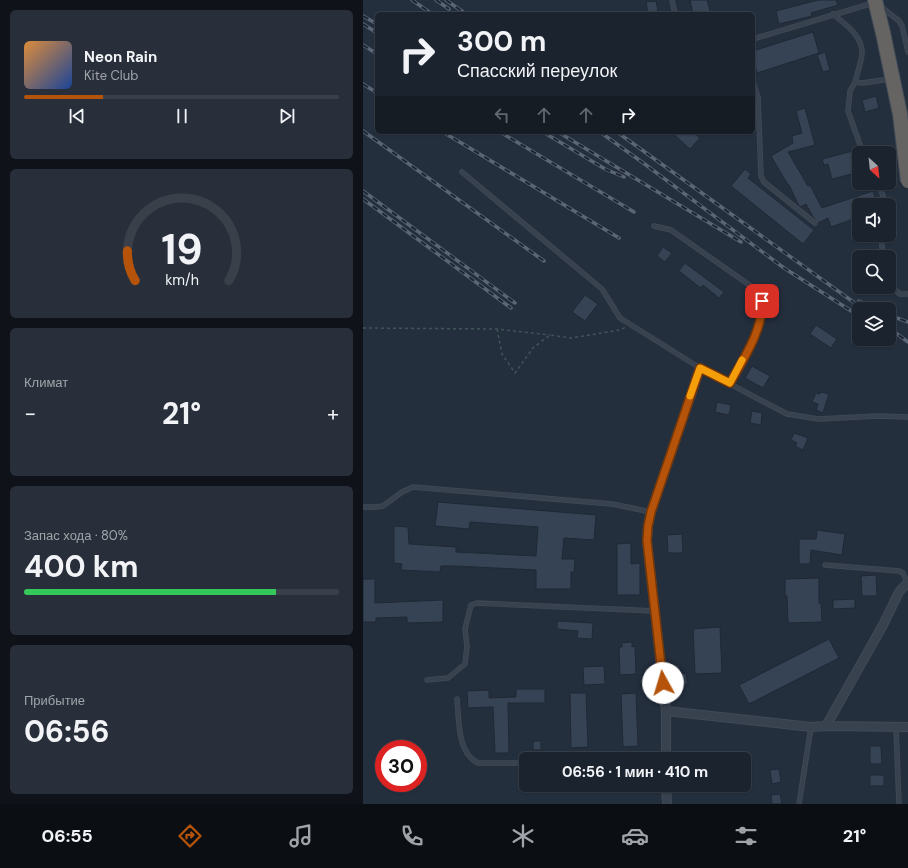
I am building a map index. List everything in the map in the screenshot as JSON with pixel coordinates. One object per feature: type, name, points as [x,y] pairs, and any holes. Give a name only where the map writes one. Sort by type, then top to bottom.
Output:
[{"type":"highway","points":[[875,1],[900,114],[908,181]]},
{"type":"street","points":[[666,752],[666,711],[647,541],[648,526],[651,512],[700,368]]},
{"type":"street","points":[[826,726],[883,625],[899,592],[908,582]]},
{"type":"street","points":[[666,711],[811,727],[908,728]]},
{"type":"street","points":[[666,792],[667,804]]},
{"type":"lane","points":[[672,0],[675,12]]},
{"type":"lane","points":[[755,38],[875,1],[899,21],[902,26],[908,52]]},
{"type":"lane","points":[[833,14],[853,32],[861,47],[862,55],[855,82],[849,91],[848,111],[860,146]]},
{"type":"lane","points":[[855,82],[875,82],[894,78]]},
{"type":"lane","points":[[755,90],[757,97],[761,176],[764,182],[815,224]]},
{"type":"lane","points":[[462,172],[602,289],[620,318],[700,368],[787,414],[812,418],[832,419],[878,416],[908,417]]},
{"type":"lane","points":[[654,226],[671,230],[755,289],[759,294],[762,301],[761,316],[753,337],[730,383]]},
{"type":"lane","points":[[896,290],[901,294],[908,294]]},
{"type":"lane","points":[[363,507],[376,508],[383,506],[402,492],[413,487],[612,504],[651,512]]},
{"type":"lane","points":[[825,565],[899,571],[903,573],[908,582]]},
{"type":"lane","points":[[427,680],[448,678],[465,664],[467,646],[465,629],[471,605],[477,603],[656,611]]},
{"type":"lane","points":[[457,699],[462,745],[471,760],[478,763],[519,763]]},
{"type":"lane","points":[[799,804],[811,727]]},
{"type":"lane","points":[[896,728],[899,804]]},
{"type":"path","points":[[363,328],[497,329],[571,338],[621,330],[630,324]]},
{"type":"path","points":[[497,329],[502,354],[515,373],[533,348],[550,335]]},
{"type":"building","points":[[690,0],[707,0],[710,12],[693,12]]},
{"type":"building","points":[[818,0],[836,0],[838,5],[811,13],[812,16],[779,24],[776,11]]},
{"type":"building","points":[[656,1],[658,11],[648,12],[646,2]]},
{"type":"building","points":[[813,32],[819,53],[757,73],[755,66],[755,50]]},
{"type":"building","points":[[825,52],[830,70],[823,72],[817,55]]},
{"type":"building","points":[[876,96],[879,108],[865,112],[862,100]]},
{"type":"building","points":[[805,108],[815,145],[788,152],[808,186],[810,185],[822,208],[852,198],[852,220],[831,227],[828,218],[818,223],[806,204],[800,207],[799,206],[789,185],[771,156],[793,143],[792,136],[802,133],[796,111]]},
{"type":"building","points":[[673,134],[695,134],[700,138],[690,149]]},
{"type":"building","points":[[852,151],[852,174],[832,179],[828,164],[824,165],[822,159]]},
{"type":"building","points":[[745,169],[751,174],[748,178],[814,230],[803,244],[731,186]]},
{"type":"building","points":[[873,191],[876,198],[852,198]]},
{"type":"building","points":[[663,247],[672,253],[665,262],[657,256]]},
{"type":"building","points":[[685,263],[724,292],[719,298],[703,285],[701,288],[679,271]]},
{"type":"building","points":[[585,295],[598,304],[585,321],[572,312]]},
{"type":"building","points":[[816,325],[837,339],[831,348],[810,334]]},
{"type":"building","points":[[752,366],[770,376],[763,388],[745,378]]},
{"type":"building","points":[[821,392],[829,394],[823,413],[816,410],[818,404],[812,402],[816,393],[820,394]]},
{"type":"building","points":[[717,402],[731,405],[729,415],[715,412]]},
{"type":"building","points":[[752,411],[762,413],[761,425],[750,423]]},
{"type":"building","points":[[794,433],[808,438],[803,450],[795,446],[797,443],[791,440]]},
{"type":"building","points":[[438,502],[596,515],[594,540],[564,538],[562,559],[575,559],[574,572],[571,572],[571,589],[536,589],[536,570],[441,566],[440,572],[401,570],[402,564],[394,563],[394,526],[408,527],[409,544],[456,547],[456,552],[536,556],[538,527],[470,522],[469,529],[435,526]]},
{"type":"building","points":[[817,530],[845,534],[842,555],[811,550],[810,564],[799,564],[799,539],[816,539]]},
{"type":"building","points":[[682,534],[683,553],[668,553],[667,535]]},
{"type":"building","points":[[631,543],[631,564],[640,563],[640,595],[617,595],[617,544]]},
{"type":"building","points":[[876,575],[877,596],[862,596],[861,576]]},
{"type":"building","points":[[819,578],[819,603],[821,603],[822,622],[788,623],[785,579]]},
{"type":"building","points":[[363,579],[375,579],[375,603],[443,600],[443,622],[407,623],[407,617],[376,618],[376,622],[363,622]]},
{"type":"building","points":[[855,599],[855,608],[833,609],[833,600]]},
{"type":"building","points":[[557,621],[593,623],[592,639],[577,638],[578,631],[557,629]]},
{"type":"building","points":[[720,627],[722,673],[695,674],[693,629]]},
{"type":"building","points":[[829,639],[839,658],[749,704],[739,685]]},
{"type":"building","points":[[632,642],[632,647],[635,646],[636,674],[620,675],[619,647],[622,647],[622,643]]},
{"type":"building","points":[[604,666],[605,684],[584,685],[583,667]]},
{"type":"building","points":[[686,673],[688,684],[678,686],[676,674]]},
{"type":"building","points":[[516,689],[545,689],[545,703],[508,703],[509,753],[495,753],[493,707],[468,708],[467,691],[489,690],[489,698],[516,697]]},
{"type":"building","points":[[570,693],[586,693],[588,747],[571,748]]},
{"type":"building","points":[[636,693],[638,746],[623,747],[621,694]]},
{"type":"building","points":[[533,741],[541,741],[541,750],[533,750]]},
{"type":"building","points":[[870,746],[881,746],[882,764],[870,764]]},
{"type":"building","points":[[779,769],[781,782],[772,784],[770,770]]},
{"type":"building","points":[[870,775],[884,775],[884,786],[870,786]]},
{"type":"building","points":[[780,794],[782,804],[772,804],[771,795]]},
{"type":"railway","points":[[412,0],[429,12]]},
{"type":"railway","points":[[436,0],[449,9]]},
{"type":"railway","points":[[446,0],[463,12]]},
{"type":"railway","points":[[363,16],[375,23]]},
{"type":"railway","points":[[363,24],[375,32]]},
{"type":"railway","points":[[363,45],[375,53]]},
{"type":"railway","points":[[363,84],[375,92]]},
{"type":"railway","points":[[363,131],[544,261]]},
{"type":"railway","points":[[446,134],[619,238]]},
{"type":"railway","points":[[503,134],[634,212]]},
{"type":"railway","points":[[546,134],[605,169],[624,177]]},
{"type":"railway","points":[[561,134],[741,242]]},
{"type":"railway","points":[[603,134],[784,268],[852,312]]},
{"type":"railway","points":[[620,134],[853,302]]},
{"type":"railway","points":[[363,191],[515,303]]},
{"type":"railway","points":[[363,199],[511,308]]},
{"type":"railway","points":[[896,318],[908,322]]},
{"type":"railway","points":[[896,333],[908,342]]},
{"type":"slow traffic","points":[[690,396],[700,368],[730,383],[742,360]]},
{"type":"route","points":[[663,683],[647,541],[651,512],[700,368],[730,383],[757,330],[763,308],[762,301]]}]
